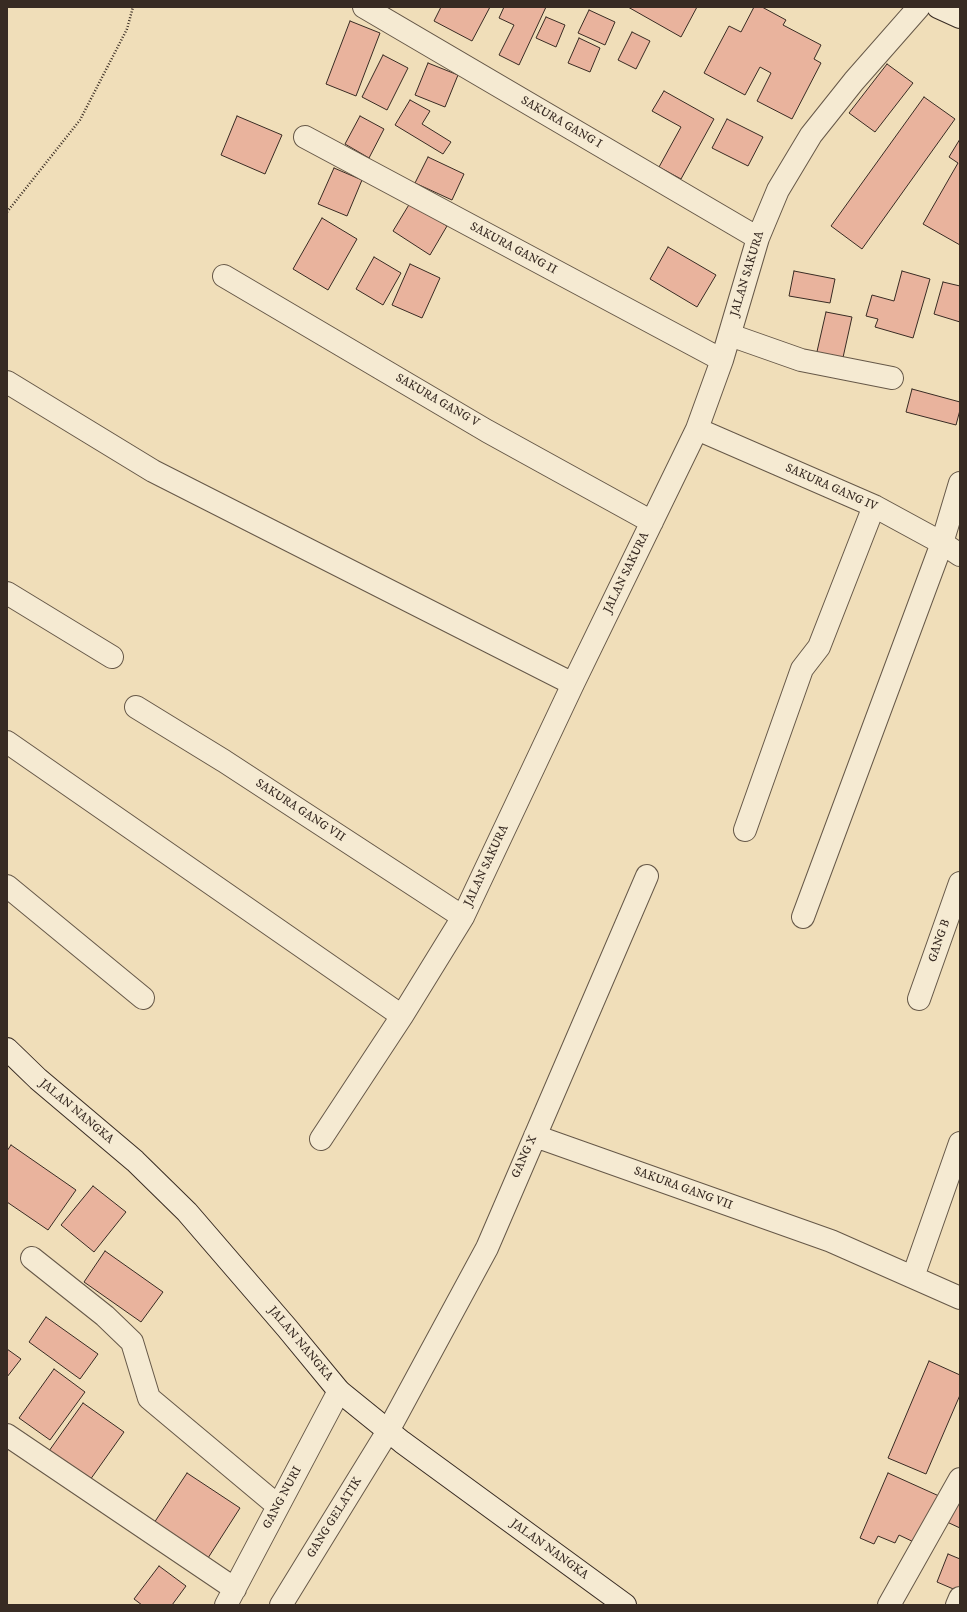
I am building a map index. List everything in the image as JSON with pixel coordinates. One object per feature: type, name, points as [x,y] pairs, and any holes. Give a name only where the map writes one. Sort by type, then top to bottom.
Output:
[{"type":"street","name":"SAKURA GANG I","points":[[364,7],[758,238]]},
{"type":"street","name":"JALAN SAKURA","points":[[321,1139],[402,1016],[463,917],[573,684],[697,430],[730,335],[758,238],[778,190],[812,135],[854,81],[919,7]]},
{"type":"street","points":[[938,7],[960,17]]},
{"type":"street","name":"SAKURA GANG II","points":[[305,137],[722,360]]},
{"type":"street","name":"SAKURA GANG V","points":[[224,276],[487,430],[652,522]]},
{"type":"street","points":[[730,335],[800,360],[892,378]]},
{"type":"street","points":[[7,382],[153,471],[573,684]]},
{"type":"street","name":"SAKURA GANG IV","points":[[697,430],[874,506],[942,543],[960,555]]},
{"type":"street","points":[[803,917],[942,543],[960,484]]},
{"type":"street","points":[[745,830],[802,669],[819,647],[874,506]]},
{"type":"street","points":[[7,594],[112,657]]},
{"type":"street","name":"SAKURA GANG VII","points":[[136,707],[224,761],[463,917]]},
{"type":"street","points":[[7,742],[402,1016]]},
{"type":"street","name":"GANG X","points":[[388,1431],[487,1248],[647,876]]},
{"type":"street","name":"GANG B","points":[[919,999],[960,883]]},
{"type":"street","points":[[7,886],[142,998]]},
{"type":"street","name":"JALAN NANGKA","points":[[7,1048],[38,1080],[135,1161],[187,1212],[339,1391],[388,1431],[612,1601]]},
{"type":"street","name":"SAKURA GANG VII","points":[[535,1136],[831,1241],[960,1298]]},
{"type":"street","points":[[913,1277],[960,1143]]},
{"type":"street","points":[[32,1258],[105,1316],[132,1342],[149,1398],[278,1506]]},
{"type":"street","name":"GANG NURI","points":[[230,1597],[339,1391]]},
{"type":"street","name":"GANG GELATIK","points":[[281,1605],[388,1431]]},
{"type":"street","points":[[7,1435],[230,1597]]},
{"type":"street","points":[[889,1605],[960,1479]]},
{"type":"street","points":[[957,1605],[960,1598]]},
{"type":"path","points":[[7,212],[80,120],[127,29],[133,7]]},
{"type":"building","points":[[441,7],[490,7],[472,41],[434,21]]},
{"type":"building","points":[[504,7],[546,7],[519,65],[499,55],[514,25],[499,18]]},
{"type":"building","points":[[628,7],[697,7],[681,37]]},
{"type":"building","points":[[754,7],[762,7],[786,20],[783,25],[821,45],[814,59],[821,63],[792,119],[757,101],[771,73],[760,67],[745,95],[704,73],[729,26],[741,32]]},
{"type":"building","points":[[589,10],[615,22],[605,45],[578,33]]},
{"type":"building","points":[[546,17],[565,25],[556,47],[536,38]]},
{"type":"building","points":[[350,21],[380,33],[356,96],[326,84]]},
{"type":"building","points":[[632,32],[650,41],[636,69],[618,60]]},
{"type":"building","points":[[579,38],[600,48],[590,72],[568,63]]},
{"type":"building","points":[[383,55],[408,68],[387,110],[362,97]]},
{"type":"building","points":[[428,63],[458,75],[445,107],[415,95]]},
{"type":"building","points":[[887,64],[913,83],[875,132],[849,113]]},
{"type":"building","points":[[664,91],[714,119],[681,179],[659,167],[681,127],[652,111]]},
{"type":"building","points":[[924,97],[955,119],[862,249],[831,226]]},
{"type":"building","points":[[410,100],[430,111],[422,124],[451,142],[443,154],[395,125]]},
{"type":"building","points":[[237,116],[282,135],[265,174],[221,155]]},
{"type":"building","points":[[360,116],[384,129],[369,158],[345,144]]},
{"type":"building","points":[[727,119],[763,137],[748,166],[712,148]]},
{"type":"building","points":[[960,139],[960,245],[923,224],[958,163],[949,157]]},
{"type":"building","points":[[428,157],[464,174],[452,200],[415,183]]},
{"type":"building","points":[[334,168],[362,180],[347,216],[318,204]]},
{"type":"building","points":[[410,203],[447,226],[430,255],[393,231]]},
{"type":"building","points":[[322,218],[357,239],[328,290],[293,269]]},
{"type":"building","points":[[668,247],[716,275],[697,307],[650,279]]},
{"type":"building","points":[[374,257],[401,273],[383,305],[356,289]]},
{"type":"building","points":[[410,264],[440,278],[422,318],[392,305]]},
{"type":"building","points":[[794,271],[835,279],[830,303],[789,296]]},
{"type":"building","points":[[902,271],[930,279],[913,338],[875,327],[878,319],[866,316],[872,295],[894,301]]},
{"type":"building","points":[[943,282],[960,286],[960,322],[934,314]]},
{"type":"building","points":[[826,312],[852,317],[842,362],[816,356]]},
{"type":"building","points":[[912,389],[960,402],[960,410],[956,425],[906,412]]},
{"type":"building","points":[[11,1145],[76,1190],[48,1230],[7,1202],[7,1151]]},
{"type":"building","points":[[93,1186],[126,1212],[94,1252],[61,1225]]},
{"type":"building","points":[[105,1251],[163,1292],[141,1322],[84,1282]]},
{"type":"building","points":[[46,1317],[98,1354],[80,1379],[29,1342]]},
{"type":"building","points":[[7,1349],[21,1359],[7,1377]]},
{"type":"building","points":[[929,1361],[960,1375],[960,1395],[926,1474],[888,1458]]},
{"type":"building","points":[[54,1369],[85,1392],[50,1440],[19,1418]]},
{"type":"building","points":[[83,1403],[124,1432],[90,1480],[49,1451]]},
{"type":"building","points":[[187,1473],[240,1508],[208,1558],[154,1523]]},
{"type":"building","points":[[888,1473],[939,1496],[918,1544],[899,1535],[895,1543],[878,1536],[874,1544],[860,1538]]},
{"type":"building","points":[[960,1493],[960,1528],[947,1522]]},
{"type":"building","points":[[948,1554],[960,1559],[960,1587],[958,1591],[937,1582]]},
{"type":"building","points":[[159,1566],[186,1586],[172,1605],[142,1605],[134,1599]]}]
